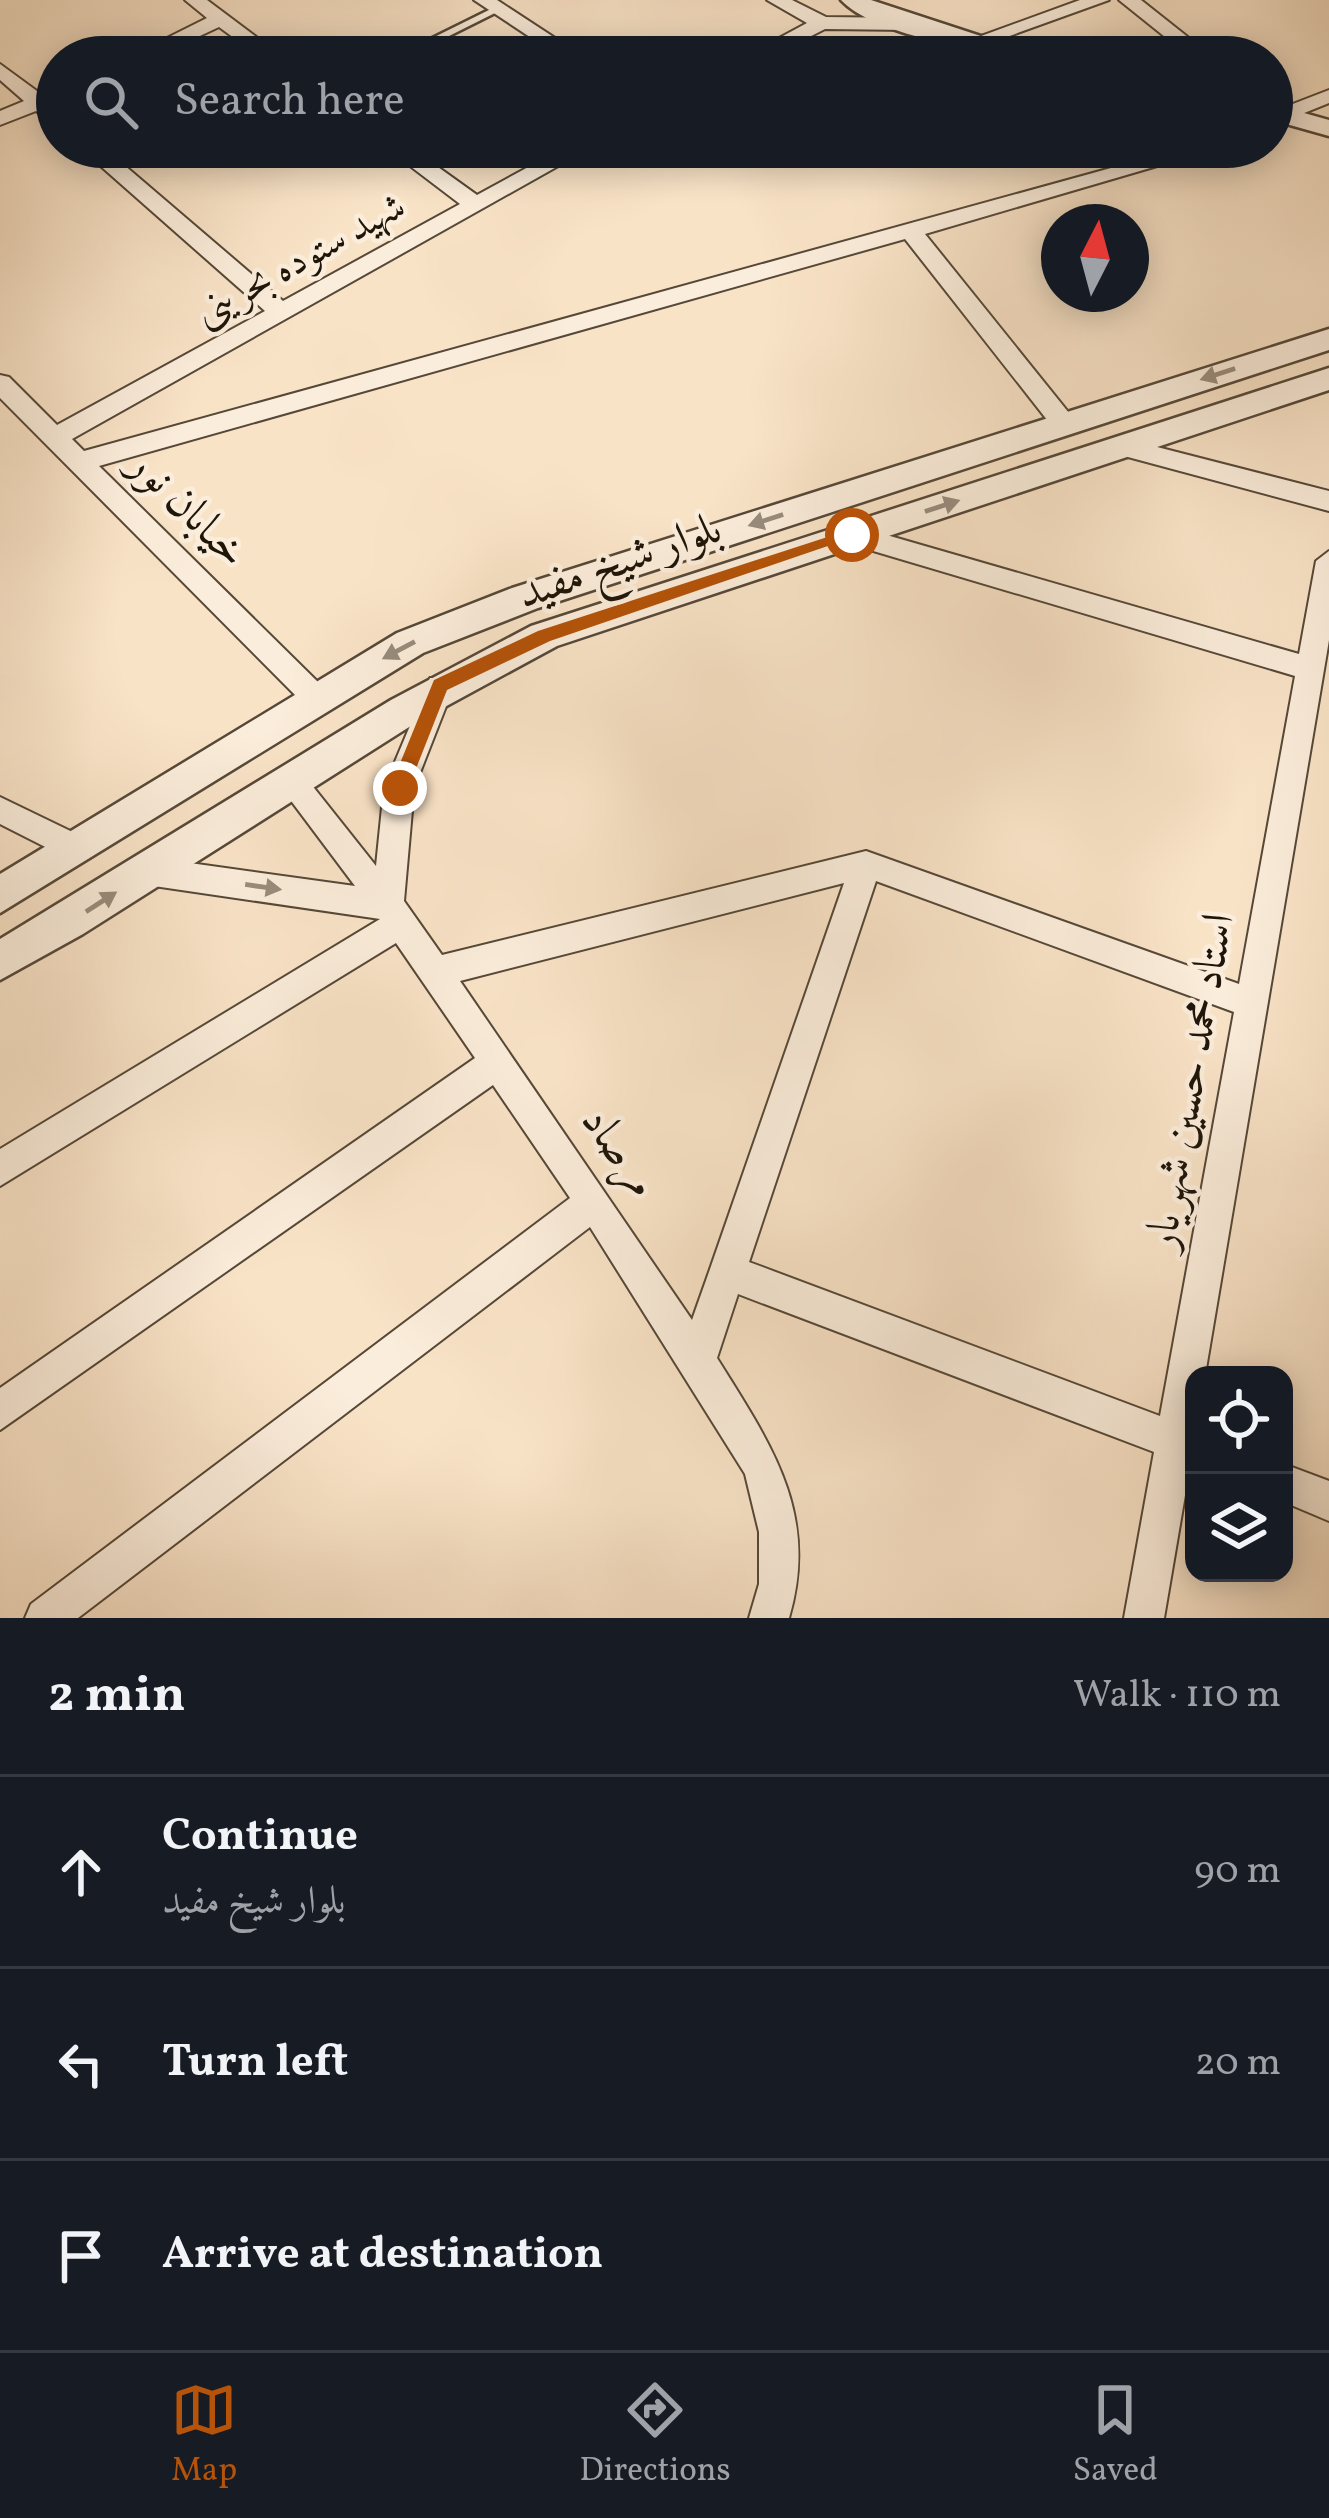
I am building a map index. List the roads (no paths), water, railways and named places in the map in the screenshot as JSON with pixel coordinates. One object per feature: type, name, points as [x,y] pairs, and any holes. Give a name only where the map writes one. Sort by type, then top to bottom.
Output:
[{"type":"street","points":[[195,0],[244,36]]},
{"type":"street","points":[[777,0],[822,23],[909,24]]},
{"type":"street","points":[[854,0],[949,36]]},
{"type":"street","points":[[993,36],[1099,0]]},
{"type":"street","points":[[1129,0],[1176,36]]},
{"type":"street","points":[[491,4],[541,36]]},
{"type":"street","points":[[184,36],[221,19]]},
{"type":"street","points":[[796,36],[822,23]]},
{"type":"street","points":[[0,70],[36,92]]},
{"type":"street","points":[[1293,106],[1329,96]]},
{"type":"street","points":[[0,119],[36,104]]},
{"type":"street","points":[[1293,115],[1329,128]]},
{"type":"street","points":[[114,168],[281,312]]},
{"type":"street","points":[[425,168],[476,205]]},
{"type":"street","name":"شهید ستوده بحرینی","points":[[55,437],[543,168]]},
{"type":"street","points":[[80,462],[1134,168]]},
{"type":"street","points":[[909,229],[1064,424]]},
{"type":"street","name":"بلوار شیخ مفید","points":[[0,895],[410,643],[524,598],[1329,339]]},
{"type":"street","name":"بلوار شیخ مفید","points":[[0,961],[440,686],[544,636],[1329,379]]},
{"type":"street","name":"خیابان نور","points":[[2,390],[55,437],[315,698]]},
{"type":"street","points":[[1123,447],[1329,500]]},
{"type":"street","points":[[852,535],[1310,669]]},
{"type":"street","name":"استاد محمد حسین شهریار","points":[[1197,1366],[1251,1003],[1329,561]]},
{"type":"street","points":[[393,914],[400,788],[440,686]]},
{"type":"street","name":"مرصاد","points":[[290,778],[435,971],[594,1202],[698,1358],[763,1467],[779,1532],[779,1584],[769,1618]]},
{"type":"street","points":[[0,810],[77,849]]},
{"type":"street","points":[[435,971],[866,864],[1251,1003]]},
{"type":"street","points":[[698,1358],[866,864]]},
{"type":"street","points":[[147,871],[393,914]]},
{"type":"street","points":[[0,1169],[393,914]]},
{"type":"street","points":[[0,1411],[498,1063]]},
{"type":"street","points":[[45,1618],[594,1202]]},
{"type":"street","points":[[727,1272],[1185,1444]]},
{"type":"street","name":"استاد محمد حسین شهریار","points":[[1144,1618],[1185,1444]]},
{"type":"street","points":[[1293,1487],[1329,1501]]},
{"type":"lane","points":[[435,36],[491,4]]}]
